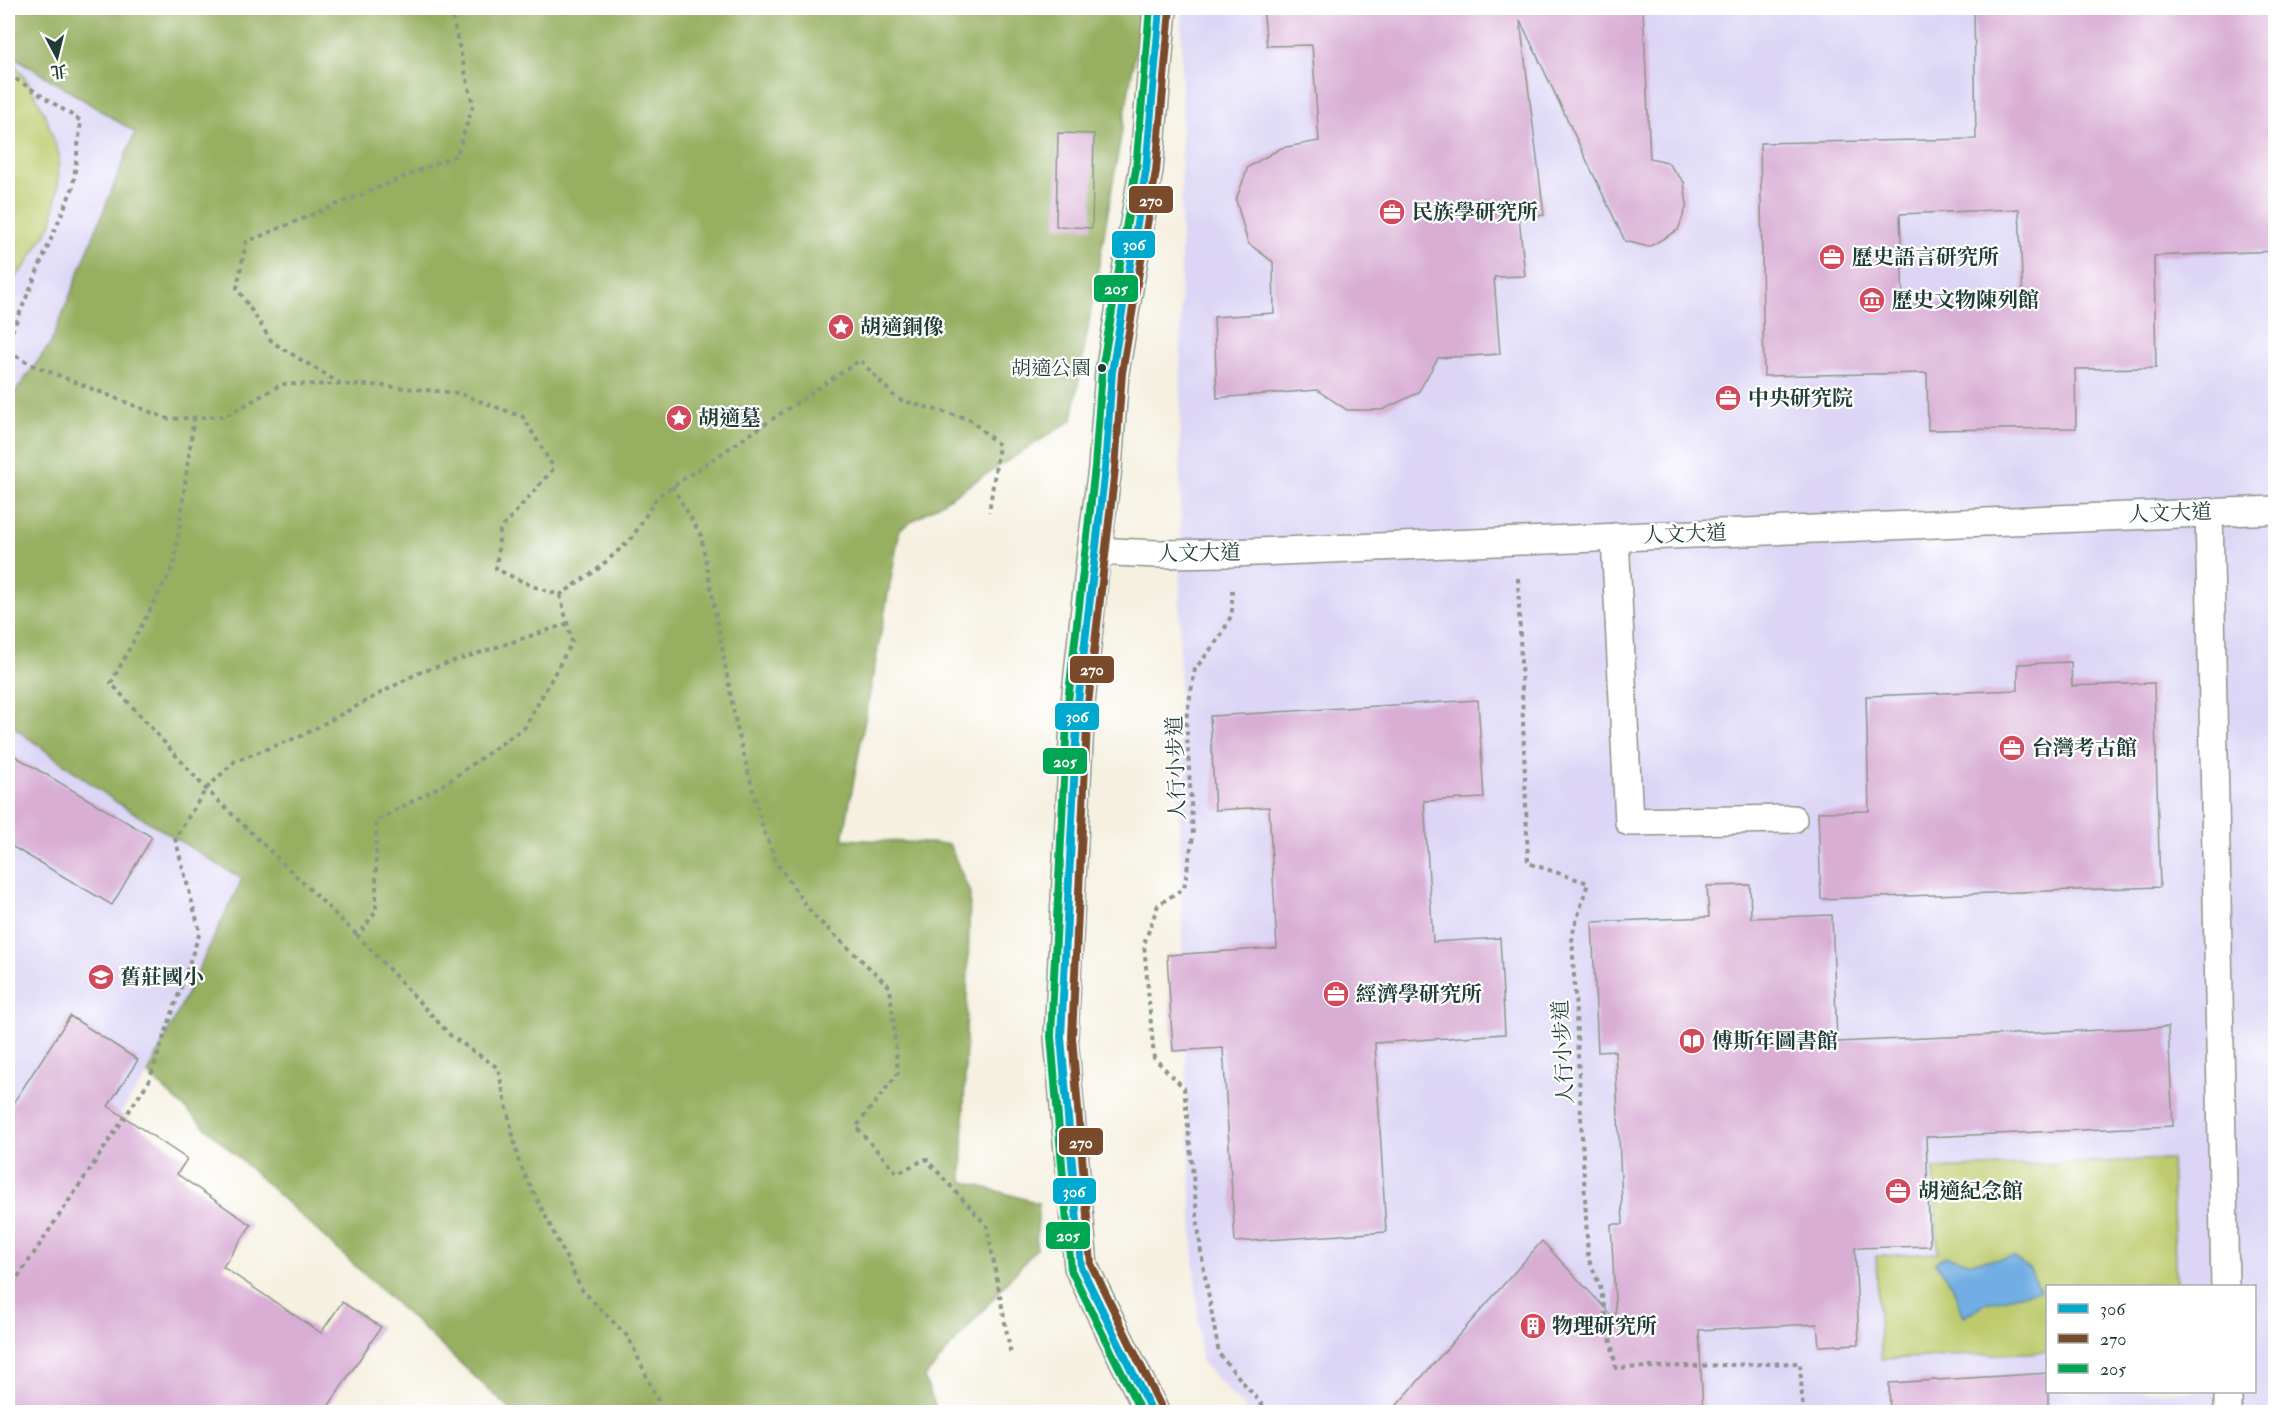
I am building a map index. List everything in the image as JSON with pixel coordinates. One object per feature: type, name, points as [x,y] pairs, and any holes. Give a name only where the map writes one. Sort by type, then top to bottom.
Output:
[{"type":"street","points":[[1152,1413],[1081,1267],[1061,1037],[1078,703],[1094,551],[1106,468],[1112,372],[1146,170],[1160,8]]},
{"type":"lane","name":"人文大道","points":[[1094,551],[1157,554],[1232,553],[2276,510]]},
{"type":"lane","points":[[2209,512],[2225,1285]]},
{"type":"lane","points":[[1615,537],[1629,822],[1793,819]]},
{"type":"lane","points":[[2228,1393],[2228,1413]]},
{"type":"path","points":[[341,384],[272,342],[237,288],[246,242],[457,155],[473,105],[450,8]]},
{"type":"path","points":[[8,74],[81,121],[73,186],[8,341]]},
{"type":"path","points":[[8,351],[30,364],[168,419],[226,416],[282,384],[371,385],[458,393],[523,417],[554,468],[500,530],[496,569],[532,586],[560,595]]},
{"type":"path","points":[[560,595],[598,569],[632,538],[657,497],[860,360],[897,399],[969,419],[999,445],[989,512]]},
{"type":"path","points":[[194,417],[174,566],[111,683],[206,789],[358,936],[451,1036],[498,1068],[519,1163],[582,1290],[629,1338],[663,1413]]},
{"type":"path","points":[[672,486],[700,536],[736,724],[763,829],[778,865],[813,915],[890,987],[898,1073],[856,1127],[897,1173],[926,1159],[987,1226],[1011,1355]]},
{"type":"path","name":"人行小步道","points":[[1232,553],[1232,614],[1221,636],[1195,669],[1186,719],[1193,836],[1184,888],[1158,905],[1144,944],[1154,1058],[1184,1088],[1201,1253],[1219,1354],[1268,1413]]},
{"type":"path","name":"人行小步道","points":[[1518,577],[1528,863],[1588,883],[1572,935],[1588,1258],[1600,1286],[1616,1368],[1800,1363],[1803,1413]]},
{"type":"path","points":[[358,936],[376,911],[376,821],[446,783],[525,727],[572,642],[560,595]]},
{"type":"path","points":[[8,1292],[149,1081],[200,932],[175,838],[206,789],[235,761],[301,736],[418,673],[567,624]]},
{"type":"shaded area","name":"中央研究院","points":[[1182,8],[2275,8],[2275,1412],[1248,1412],[1201,1361],[1193,1244],[1184,1024],[1179,789]]},
{"type":"shaded area","points":[[8,53],[135,132],[51,343],[8,402]]},
{"type":"shaded area","name":"舊莊國小","points":[[8,723],[116,802],[242,879],[148,1074],[8,1273]]},
{"type":"green space","name":"胡適公園","points":[[8,8],[1143,8],[1072,420],[900,529],[843,839],[949,844],[970,893],[962,1181],[1039,1203],[1036,1249],[924,1378],[938,1412],[513,1412],[148,1074],[242,879],[116,802],[8,723],[8,402],[51,343],[135,132],[8,53]]},
{"type":"green space","points":[[8,56],[30,85],[45,114],[59,155],[58,185],[52,223],[26,265],[8,286]]},
{"type":"green space","points":[[2171,1159],[2176,1285],[2046,1285],[2046,1352],[1881,1359],[1876,1256],[1938,1253],[1934,1169]]},
{"type":"water","points":[[1946,1256],[1969,1262],[2014,1257],[2030,1270],[2040,1290],[1986,1303],[1964,1317],[1952,1285],[1935,1262]]},
{"type":"building","name":"民族學研究所","points":[[1263,8],[1643,8],[1650,158],[1667,162],[1684,182],[1687,205],[1678,230],[1649,247],[1625,241],[1520,20],[1544,215],[1519,217],[1525,276],[1494,277],[1500,354],[1438,358],[1418,393],[1382,410],[1347,410],[1317,390],[1217,398],[1214,317],[1274,313],[1273,262],[1248,243],[1236,200],[1248,167],[1281,148],[1319,141],[1312,45],[1267,46]]},
{"type":"building","name":"歷史語言研究所","points":[[1974,8],[2276,8],[2276,251],[2154,256],[2156,368],[2075,369],[2076,428],[1928,430],[1927,373],[1764,376],[1760,143],[1976,139]],"holes":[[[2019,209],[2023,300],[1903,305],[1900,214]]]},
{"type":"building","points":[[1058,133],[1094,134],[1092,228],[1056,226]]},
{"type":"building","name":"台灣考古館","points":[[2071,662],[2072,686],[2154,683],[2160,887],[1821,899],[1818,812],[1869,811],[1866,696],[2018,690],[2018,664]]},
{"type":"building","name":"經濟學研究所","points":[[1478,700],[1484,798],[1424,801],[1433,942],[1500,938],[1505,1034],[1375,1043],[1386,1232],[1235,1242],[1223,1048],[1173,1051],[1167,955],[1277,948],[1269,807],[1215,810],[1210,716]]},
{"type":"building","points":[[8,752],[152,837],[112,905],[8,844]]},
{"type":"building","points":[[1750,885],[1751,918],[1832,915],[1837,1042],[2168,1027],[2173,1126],[1926,1137],[1930,1246],[1855,1248],[1859,1344],[1819,1346],[1817,1324],[1699,1330],[1703,1413],[1390,1413],[1542,1241],[1616,1320],[1611,1224],[1623,1224],[1615,1051],[1598,1052],[1592,922],[1709,917],[1707,886]]},
{"type":"building","points":[[70,1016],[138,1060],[108,1106],[187,1159],[177,1174],[251,1225],[223,1267],[321,1333],[342,1302],[381,1327],[324,1413],[8,1413],[8,1111]]},
{"type":"building","points":[[2046,1373],[2048,1413],[1890,1413],[1889,1383]]},
{"type":"transit line","name":"205","points":[[1141,1412],[1071,1270],[1051,1036],[1068,702],[1095,467],[1102,370],[1136,169],[1150,8]]},
{"type":"transit line","name":"306","points":[[1152,1412],[1081,1267],[1061,1037],[1078,703],[1105,468],[1112,372],[1146,170],[1160,8]]},
{"type":"transit line","name":"270","points":[[1161,1407],[1091,1264],[1072,1037],[1088,704],[1115,469],[1122,373],[1156,171],[1170,9]]},
{"type":"place","name":"民族學研究所","points":[[1392,212]]},
{"type":"place","name":"歷史語言研究所","points":[[1832,257]]},
{"type":"place","name":"歷史文物陳列館","points":[[1872,300]]},
{"type":"place","name":"胡適銅像","points":[[841,327]]},
{"type":"place","name":"胡適公園","points":[[1102,368]]},
{"type":"place","name":"中央研究院","points":[[1728,398]]},
{"type":"place","name":"胡適墓","points":[[679,418]]},
{"type":"place","name":"台灣考古館","points":[[2012,748]]},
{"type":"place","name":"舊莊國小","points":[[101,977]]},
{"type":"place","name":"經濟學研究所","points":[[1336,994]]},
{"type":"place","name":"傅斯年圖書館","points":[[1692,1041]]},
{"type":"place","name":"胡適紀念館","points":[[1898,1191]]},
{"type":"place","name":"物理研究所","points":[[1533,1326]]}]
